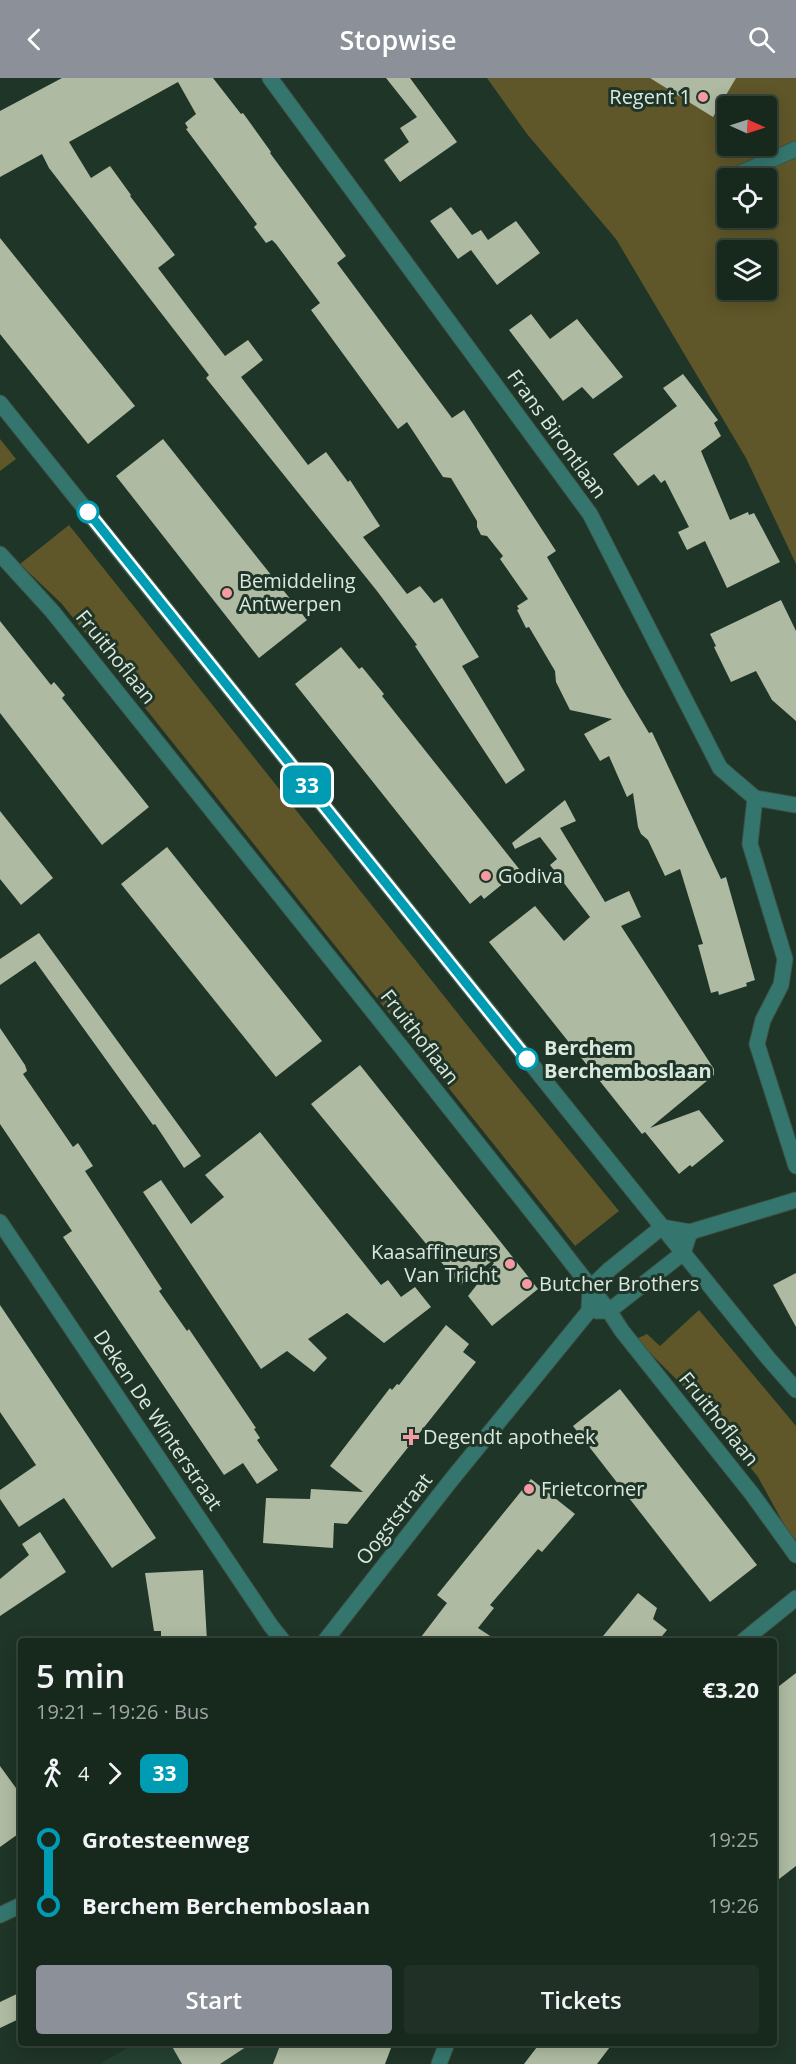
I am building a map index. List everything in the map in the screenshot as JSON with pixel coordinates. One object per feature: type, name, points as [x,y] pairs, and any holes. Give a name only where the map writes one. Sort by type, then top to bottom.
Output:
[{"type":"street","name":"Frans Birontlaan","points":[[270,78],[590,514],[720,768],[755,798]]},
{"type":"street","points":[[752,168],[796,149]]},
{"type":"street","points":[[0,403],[662,1227],[796,1390]]},
{"type":"street","name":"Fruithoflaan","points":[[0,554],[74,638],[375,1014],[752,1494],[796,1555]]},
{"type":"street","points":[[796,805],[755,798],[750,844],[785,959],[781,985],[763,1020],[757,1044],[796,1166]]},
{"type":"street","points":[[690,1232],[683,1253],[609,1311],[589,1311],[590,1288],[662,1227],[690,1232],[796,1200]]},
{"type":"street","name":"Deken De Winterstraat","points":[[0,1222],[271,1626],[281,1638]]},
{"type":"street","name":"Oogststraat","points":[[327,1638],[459,1470],[589,1311]]},
{"type":"street","points":[[747,1638],[796,1598]]},
{"type":"street","points":[[0,1915],[18,1906]]},
{"type":"street","points":[[438,2064],[446,2046]]},
{"type":"shaded area","points":[[487,78],[796,78],[796,564],[746,458],[616,239],[527,134]]},
{"type":"shaded area","points":[[0,439],[16,459],[0,471]]},
{"type":"shaded area","points":[[69,525],[487,1050],[619,1211],[575,1246],[62,604],[20,564]]},
{"type":"shaded area","points":[[699,1310],[796,1426],[796,1539],[793,1541],[758,1477],[685,1388],[636,1339],[647,1334],[660,1346]]},
{"type":"shaded area","points":[[131,2046],[300,2046],[293,2064],[100,2064]]},
{"type":"building","points":[[62,78],[213,78],[241,114],[243,113],[346,256],[337,263],[452,418],[464,410],[556,551],[547,557],[649,733],[652,732],[721,879],[726,877],[755,980],[746,983],[747,986],[719,995],[718,991],[711,993],[698,945],[703,944],[680,869],[665,876],[648,840],[641,834],[638,827],[633,793],[627,797],[609,756],[600,761],[584,734],[612,719],[570,710],[556,682],[555,671],[529,627],[526,628],[517,610],[519,609],[517,606],[528,599],[500,559],[503,556],[487,536],[481,535],[477,521],[451,478],[443,477],[407,422],[398,429],[311,310],[320,303],[276,244],[272,240],[266,243],[254,227],[257,224],[186,129],[188,128],[185,123],[196,114],[178,82],[69,142],[91,178],[110,166],[175,255],[158,268],[225,356],[248,340],[263,360],[241,377],[308,465],[326,452],[348,482],[350,480],[380,526],[363,537],[407,594],[420,586],[434,603],[442,598],[479,657],[462,666],[525,770],[506,784],[415,646],[417,645],[377,591],[206,378],[209,375],[49,168],[42,154],[0,177],[0,111]]},
{"type":"building","points":[[386,78],[410,78],[457,142],[400,182],[384,160],[409,142],[400,128],[417,117]]},
{"type":"building","name":"Regent 1","points":[[650,78],[736,78],[725,96],[717,96],[717,110],[713,117]]},
{"type":"building","points":[[451,207],[472,235],[481,230],[488,240],[516,221],[540,253],[497,285],[471,250],[458,259],[430,221]]},
{"type":"building","points":[[0,238],[135,406],[88,444],[0,334]]},
{"type":"building","points":[[531,314],[550,339],[577,319],[623,377],[593,399],[582,387],[563,401],[509,330]]},
{"type":"building","points":[[683,374],[718,420],[714,423],[721,436],[701,451],[730,520],[748,512],[749,515],[754,513],[780,562],[727,588],[705,541],[687,550],[678,532],[689,527],[665,480],[661,483],[654,474],[638,486],[613,454],[677,406],[663,388]]},
{"type":"building","points":[[163,439],[307,620],[259,658],[116,476]]},
{"type":"building","points":[[781,600],[796,631],[796,721],[772,700],[756,671],[731,682],[710,634]]},
{"type":"building","points":[[0,621],[51,685],[54,682],[65,695],[62,698],[149,807],[102,845],[0,713]]},
{"type":"building","points":[[341,647],[359,669],[362,667],[384,694],[382,696],[520,870],[484,899],[481,895],[470,904],[295,684]]},
{"type":"building","points":[[565,800],[576,821],[560,828],[605,902],[629,891],[641,917],[621,926],[714,1069],[714,1075],[650,1128],[699,1110],[724,1141],[692,1167],[690,1165],[679,1174],[645,1132],[642,1134],[489,942],[535,906],[564,941],[590,917],[550,865],[557,859],[540,837],[515,849],[512,843]]},
{"type":"building","points":[[0,811],[53,878],[21,905],[0,879]]},
{"type":"building","points":[[167,847],[322,1041],[276,1077],[121,884]]},
{"type":"building","points":[[39,933],[201,1156],[184,1168],[155,1124],[153,1125],[35,961],[0,985],[0,959]]},
{"type":"building","points":[[0,1028],[25,1065],[27,1071],[23,1074],[73,1147],[78,1143],[93,1166],[85,1171],[162,1289],[159,1291],[187,1331],[189,1329],[256,1428],[254,1429],[260,1438],[257,1440],[278,1470],[257,1484],[243,1463],[224,1475],[63,1237],[72,1231],[0,1124]]},
{"type":"building","points":[[360,1065],[538,1289],[492,1326],[468,1296],[494,1263],[492,1261],[460,1285],[311,1104]]},
{"type":"building","points":[[260,1132],[381,1285],[388,1280],[401,1297],[415,1287],[431,1307],[384,1343],[347,1313],[308,1339],[327,1358],[314,1372],[287,1351],[261,1369],[143,1192],[161,1180],[191,1224],[224,1197],[205,1175]]},
{"type":"building","points":[[796,1273],[796,1327],[773,1285]]},
{"type":"building","points":[[0,1305],[156,1538],[112,1568],[64,1498],[19,1527],[0,1499],[0,1490],[36,1465],[0,1412]]},
{"type":"building","points":[[446,1325],[469,1344],[463,1352],[476,1362],[347,1524],[334,1523],[333,1548],[263,1543],[266,1498],[310,1499],[311,1489],[363,1492],[330,1466],[390,1388],[392,1390],[397,1384],[399,1385]]},
{"type":"building","points":[[620,1389],[757,1565],[710,1602],[573,1426]]},
{"type":"building","points":[[531,1479],[575,1514],[542,1552],[538,1549],[490,1605],[494,1608],[478,1628],[493,1638],[420,1638],[447,1603],[437,1595]]},
{"type":"building","points":[[40,1532],[66,1572],[0,1616],[0,1579],[29,1555],[22,1544]]},
{"type":"building","points":[[203,1570],[207,1638],[161,1638],[161,1631],[154,1631],[145,1573]]},
{"type":"building","points":[[638,1593],[657,1608],[653,1619],[667,1630],[660,1638],[601,1638]]},
{"type":"building","points":[[796,1673],[796,1866],[777,1881],[777,1688]]},
{"type":"building","points":[[0,1766],[18,1791],[18,1834],[0,1847]]},
{"type":"building","points":[[18,1993],[18,2019],[0,2028],[0,2002]]},
{"type":"building","points":[[172,2046],[247,2046],[220,2064],[182,2064]]},
{"type":"building","points":[[280,2046],[392,2046],[385,2064],[273,2064]]},
{"type":"building","points":[[538,2046],[611,2046],[597,2064],[524,2064]]},
{"type":"bus line","name":"33","points":[[88,512],[527,1059]]},
{"type":"place","name":"Regent 1","points":[[703,97]]},
{"type":"place","name":"Bemiddeling Antwerpen","points":[[227,593]]},
{"type":"place","name":"Godiva","points":[[486,876]]},
{"type":"place","name":"Berchem Berchemboslaan","points":[[527,1059]]},
{"type":"place","name":"Kaasaffineurs Van Tricht","points":[[510,1264]]},
{"type":"place","name":"Butcher Brothers","points":[[527,1284]]},
{"type":"place","name":"Degendt apotheek","points":[[411,1437]]},
{"type":"place","name":"Frietcorner","points":[[529,1489]]}]
